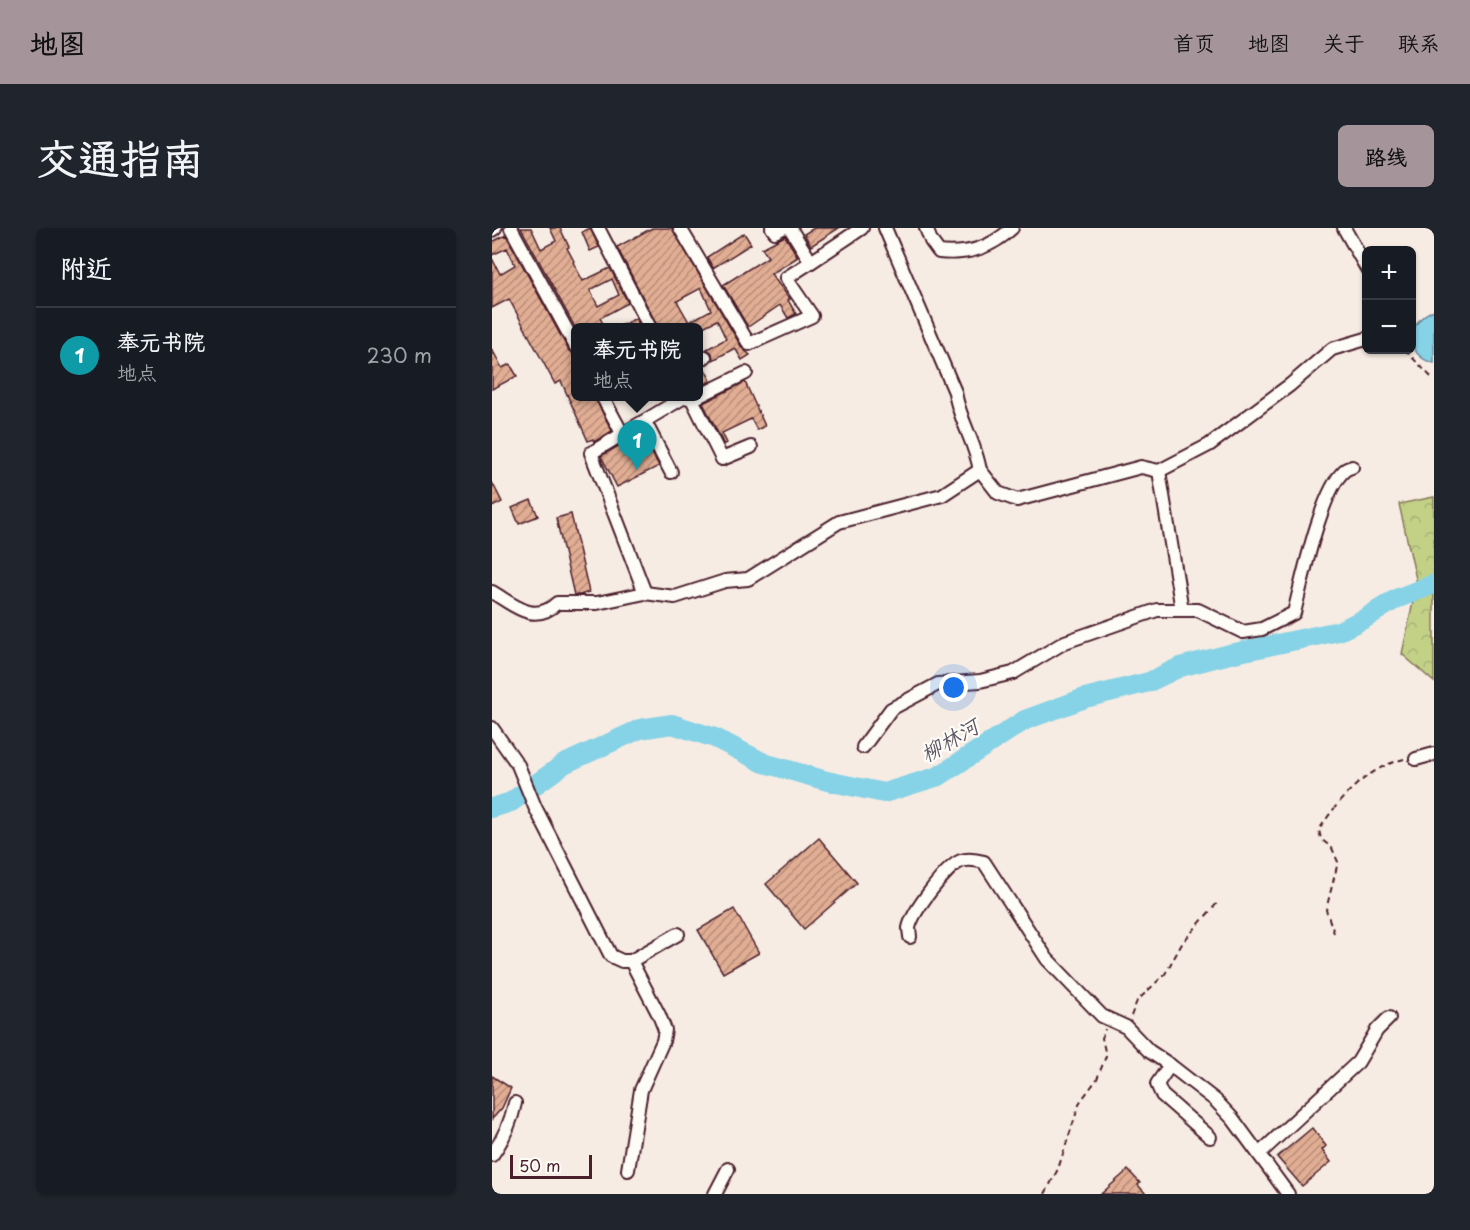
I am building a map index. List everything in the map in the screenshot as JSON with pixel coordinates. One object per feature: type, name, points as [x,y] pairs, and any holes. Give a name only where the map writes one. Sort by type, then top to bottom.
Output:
[{"type":"street","points":[[512,228],[571,338]]},
{"type":"street","points":[[598,228],[648,323]]},
{"type":"street","points":[[680,228],[749,344],[812,316],[786,278],[862,228]]},
{"type":"street","points":[[772,228],[775,232],[783,228]]},
{"type":"street","points":[[790,228],[811,262]]},
{"type":"street","points":[[885,228],[955,392],[957,407],[978,456],[980,471],[998,493],[1017,500],[1141,467],[1159,471],[1209,445],[1290,385],[1332,349],[1362,340]]},
{"type":"street","points":[[926,228],[931,242],[939,252],[954,254],[988,246],[1012,228]]},
{"type":"street","points":[[1344,228],[1362,260]]},
{"type":"street","points":[[703,392],[746,373]]},
{"type":"street","points":[[605,401],[622,435]]},
{"type":"street","points":[[645,592],[591,453],[684,401]]},
{"type":"street","points":[[694,401],[722,459],[751,447]]},
{"type":"street","points":[[645,422],[671,472]]},
{"type":"street","points":[[863,747],[891,709],[938,684],[980,681],[1013,673],[1065,642],[1157,610],[1198,610],[1243,632],[1262,629],[1294,613],[1312,545],[1330,490],[1344,470],[1352,467]]},
{"type":"street","points":[[492,592],[525,613],[550,610],[557,603],[597,603],[645,592],[675,597],[725,581],[748,579],[839,522],[942,495],[980,471]]},
{"type":"street","points":[[1159,471],[1182,610]]},
{"type":"street","points":[[492,728],[518,765],[535,807],[611,956],[622,961],[631,961],[678,934]]},
{"type":"street","points":[[1416,759],[1434,754]]},
{"type":"street","points":[[910,937],[909,929],[918,909],[951,867],[961,861],[973,859],[984,861],[1047,959],[1102,1016],[1126,1027],[1149,1051],[1215,1100],[1233,1119],[1288,1194]]},
{"type":"street","points":[[628,1170],[641,1090],[663,1041],[665,1030],[631,961]]},
{"type":"street","points":[[1259,1154],[1358,1062],[1377,1030],[1389,1018]]},
{"type":"street","points":[[1170,1065],[1157,1084],[1162,1095],[1210,1137]]},
{"type":"street","points":[[492,1155],[512,1121],[515,1103]]},
{"type":"street","points":[[715,1194],[728,1169]]},
{"type":"path","points":[[1409,354],[1434,380]]},
{"type":"path","points":[[1334,933],[1326,910],[1338,862],[1335,852],[1321,839],[1319,830],[1330,812],[1374,770],[1402,759],[1416,759]]},
{"type":"path","points":[[1126,1027],[1137,1001],[1165,974],[1183,942],[1219,901]]},
{"type":"path","points":[[1045,1194],[1058,1169],[1080,1102],[1098,1079],[1106,1056],[1102,1038],[1110,1020]]},
{"type":"green space","points":[[1434,497],[1434,682],[1402,654],[1417,583],[1399,504]]},
{"type":"water","points":[[1434,310],[1434,363],[1424,359],[1416,351],[1416,326],[1425,315]]},
{"type":"building","points":[[521,228],[531,228],[541,249],[556,241],[550,228],[560,228],[583,281],[610,268],[628,303],[600,318],[603,323],[573,323]],"holes":[[[612,279],[619,295],[598,306],[590,290]]]},
{"type":"building","points":[[590,228],[599,247],[590,251],[582,232]]},
{"type":"building","points":[[652,228],[672,228],[742,348],[750,355],[742,360],[735,348],[713,360],[712,353],[707,349],[726,339],[717,320],[703,327],[703,323],[656,323],[617,247]],"holes":[[[701,288],[711,310],[689,322],[677,301]]]},
{"type":"building","points":[[814,228],[839,228],[811,246],[804,234]]},
{"type":"building","points":[[744,233],[751,244],[713,268],[707,257]]},
{"type":"building","points":[[506,235],[571,352],[571,401],[597,401],[612,431],[594,442],[593,439],[588,441],[561,381],[555,384],[509,299],[492,308],[492,258],[500,274],[515,265],[507,248],[492,255],[492,242]]},
{"type":"building","points":[[785,236],[798,257],[771,274],[790,299],[788,300],[796,314],[788,318],[780,305],[748,327],[723,285],[768,257],[762,248]]},
{"type":"building","points":[[636,318],[638,323],[626,323]]},
{"type":"building","points":[[492,349],[502,368],[510,364],[517,376],[492,389]]},
{"type":"building","points":[[703,367],[711,381],[703,385]]},
{"type":"building","points":[[745,382],[765,426],[757,430],[751,419],[722,433],[727,443],[724,445],[703,403]]},
{"type":"building","points":[[641,433],[659,466],[617,487],[601,456]]},
{"type":"building","points":[[492,482],[502,502],[492,507]]},
{"type":"building","points":[[531,500],[538,516],[519,524],[512,508]]},
{"type":"building","points":[[571,514],[589,592],[580,595],[574,595],[556,518]]},
{"type":"building","points":[[819,838],[857,883],[804,929],[766,884]]},
{"type":"building","points":[[734,909],[759,953],[723,973],[698,930]]},
{"type":"building","points":[[492,1076],[511,1088],[502,1108],[492,1119]]},
{"type":"building","points":[[1312,1128],[1326,1146],[1322,1150],[1331,1162],[1302,1186],[1277,1157]]},
{"type":"building","points":[[1128,1170],[1146,1194],[1101,1194]]},
{"type":"waterway","name":"柳林河","points":[[492,808],[511,802],[564,764],[640,729],[672,724],[715,738],[764,763],[827,781],[884,793],[939,776],[1025,720],[1085,698],[1149,682],[1180,667],[1339,631],[1396,599],[1434,584]]},
{"type":"place","name":"奉元书院","points":[[637,470]]}]
